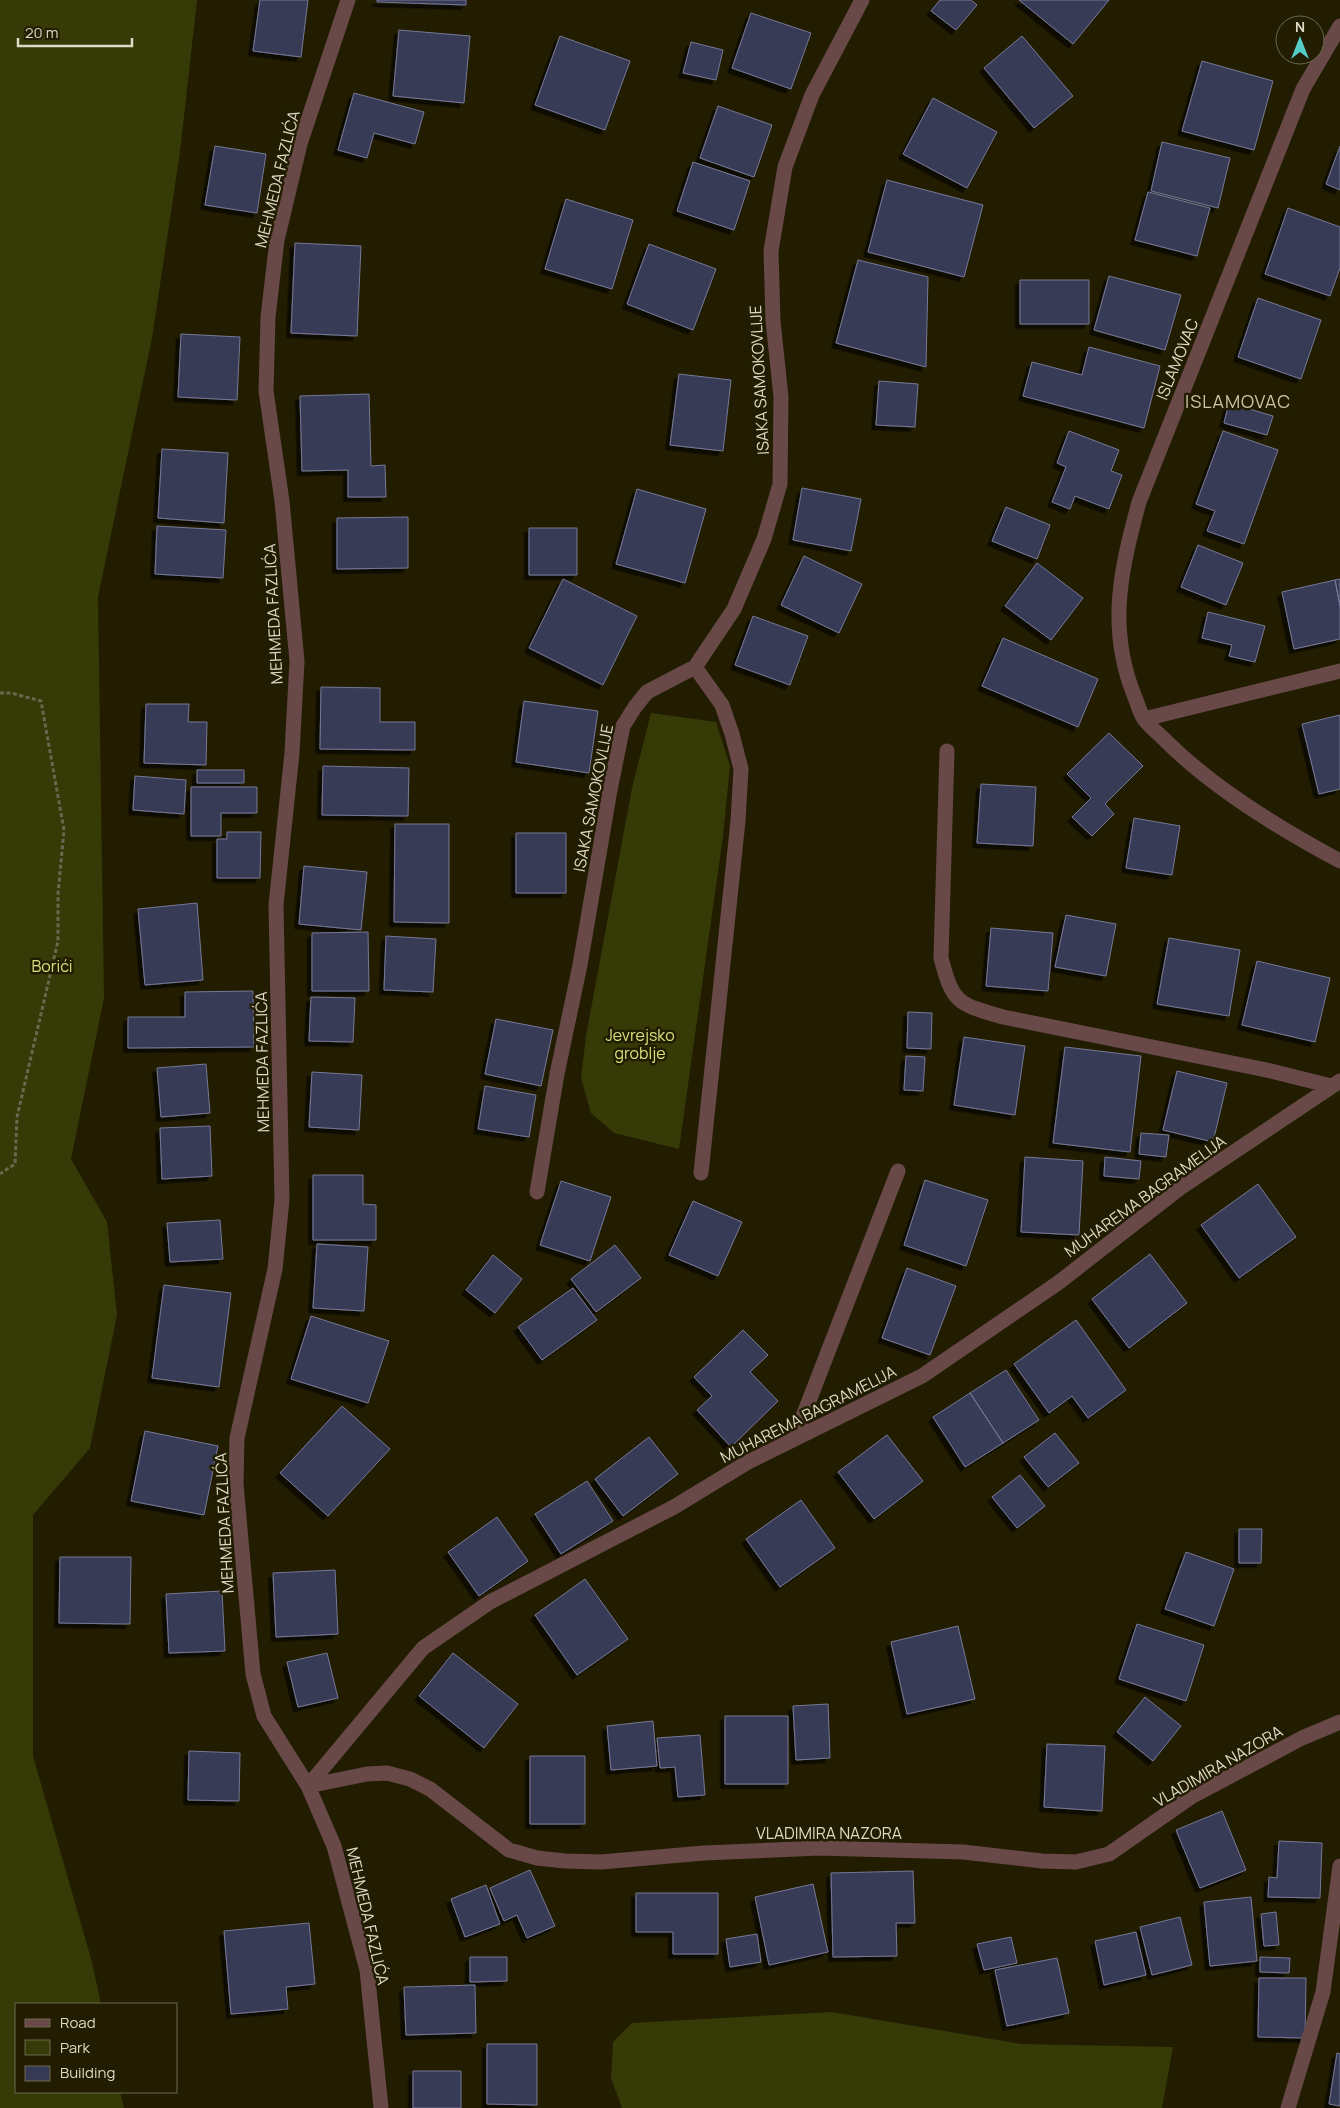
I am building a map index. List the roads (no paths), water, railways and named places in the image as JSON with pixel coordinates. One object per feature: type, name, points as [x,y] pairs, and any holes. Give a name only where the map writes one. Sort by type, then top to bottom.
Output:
[{"type":"street","name":"MEHMEDA FAZLIĆA","points":[[348,0],[300,144],[277,240],[268,317],[266,391],[282,501],[297,662],[292,753],[276,905],[282,1200],[275,1269],[237,1438],[236,1484],[253,1674],[264,1716],[308,1786],[334,1846],[367,1970],[382,2108]]},
{"type":"street","name":"ISAKA SAMOKOVLIJE","points":[[537,1192],[557,1074],[580,965],[610,790],[624,726],[635,707],[647,692],[695,667],[734,609],[764,539],[780,484],[780,398],[773,321],[772,242],[785,167],[812,95],[862,0]]},
{"type":"street","name":"ISLAMOVAC","points":[[1144,719],[1127,677],[1118,622],[1123,562],[1139,502],[1303,90],[1340,26]]},
{"type":"street","points":[[695,667],[722,706],[741,769],[738,821],[701,1173]]},
{"type":"street","points":[[1144,719],[1340,671]]},
{"type":"street","points":[[1144,719],[1188,763],[1237,798],[1340,861]]},
{"type":"street","points":[[948,751],[941,958],[948,982],[956,998],[970,1007],[1003,1017],[1336,1084]]},
{"type":"street","name":"MUHAREMA BAGRAMELIJA","points":[[308,1786],[424,1648],[490,1602],[674,1507],[748,1462],[795,1437],[922,1376],[1058,1282],[1180,1188],[1336,1084]]},
{"type":"street","points":[[795,1437],[898,1171]]},
{"type":"street","name":"VLADIMIRA NAZORA","points":[[308,1786],[367,1774],[387,1773],[410,1779],[430,1788],[509,1850],[537,1858],[565,1861],[601,1862],[704,1853],[820,1848],[963,1852],[1042,1861],[1076,1862],[1109,1854],[1191,1797],[1302,1738],[1340,1722]]},
{"type":"street","points":[[1288,2108],[1323,1992],[1340,1866]]},
{"type":"district","name":"ISLAMOVAC","points":[[1238,401]]},
{"type":"park label","name":"Borići","points":[[52,966]]},
{"type":"park label","name":"Jevrejsko groblje","points":[[640,1044]]}]
